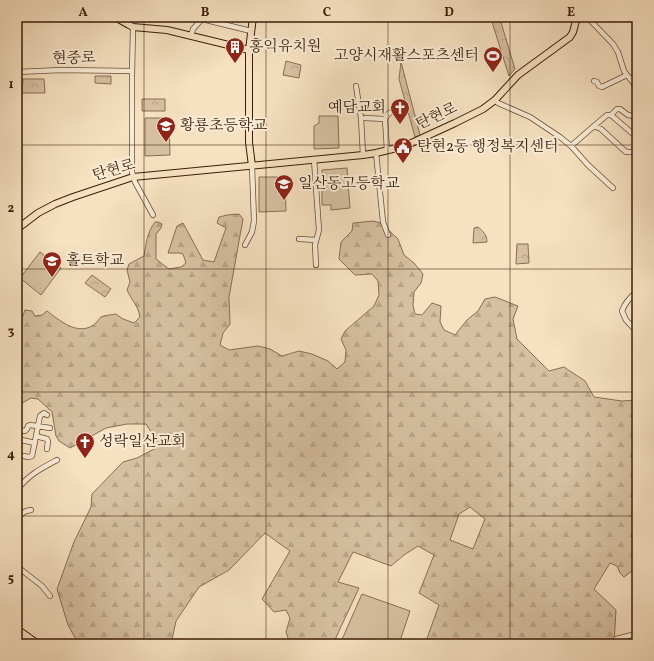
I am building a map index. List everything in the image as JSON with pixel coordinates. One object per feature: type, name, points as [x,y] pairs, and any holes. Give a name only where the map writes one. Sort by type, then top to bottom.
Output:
[{"type":"main road","points":[[115,17],[133,27],[167,30],[249,50]]},
{"type":"main road","points":[[252,166],[249,142],[249,50],[253,17]]},
{"type":"main road","name":"탄현로","points":[[17,229],[38,213],[55,204],[133,177],[363,155],[405,146],[444,129],[483,109],[495,100],[521,72],[570,37],[577,17]]},
{"type":"main road","points":[[17,629],[38,644]]},
{"type":"main road","points":[[17,634],[31,644]]},
{"type":"street","points":[[587,17],[613,44],[618,52],[624,71],[634,84],[637,92]]},
{"type":"street","points":[[191,36],[193,29],[202,19],[251,31]]},
{"type":"street","points":[[133,27],[133,177],[153,215]]},
{"type":"street","name":"현중로","points":[[17,72],[61,70],[132,71]]},
{"type":"street","points":[[594,81],[602,87],[637,75]]},
{"type":"street","points":[[356,86],[361,118],[363,155]]},
{"type":"street","points":[[495,100],[498,103],[530,117],[560,137],[613,188]]},
{"type":"street","points":[[570,146],[607,115],[611,115],[617,109],[620,109],[628,115],[633,116],[637,120]]},
{"type":"street","name":"탄현로","points":[[385,119],[388,114],[393,111]]},
{"type":"street","points":[[611,115],[635,134]]},
{"type":"street","points":[[365,118],[385,119],[387,150]]},
{"type":"street","points":[[594,126],[601,130],[626,152],[637,152]]},
{"type":"street","points":[[376,153],[383,222],[388,236]]},
{"type":"street","points":[[314,159],[319,230],[315,245],[316,265]]},
{"type":"street","points":[[245,245],[252,232],[254,221],[252,166]]},
{"type":"street","points":[[299,239],[316,240]]},
{"type":"street","points":[[637,292],[627,302],[622,311],[626,320],[637,332]]},
{"type":"street","points":[[17,455],[32,456],[40,416],[44,413],[47,415]]},
{"type":"street","points":[[19,430],[25,431],[30,424],[50,428]]},
{"type":"street","points":[[36,436],[47,439],[47,449]]},
{"type":"street","points":[[17,439],[35,443]]},
{"type":"street","points":[[17,490],[36,472],[57,460]]},
{"type":"street","points":[[17,517],[26,511],[31,510]]},
{"type":"street","points":[[17,563],[19,568],[42,586],[50,596]]},
{"type":"street","points":[[616,638],[632,635],[637,638]]},
{"type":"green space","points":[[500,19],[515,69],[509,76],[492,22]]},
{"type":"green space","points":[[286,61],[301,65],[299,78],[283,75]]},
{"type":"green space","points":[[401,62],[420,135],[415,137],[399,79]]},
{"type":"green space","points":[[95,76],[111,76],[111,84],[95,83]]},
{"type":"green space","points":[[23,79],[44,79],[45,93],[22,93]]},
{"type":"green space","points":[[142,99],[165,99],[165,111],[142,111]]},
{"type":"green space","points":[[319,116],[338,116],[339,148],[314,149],[314,126],[319,123]]},
{"type":"green space","points":[[145,118],[169,118],[170,155],[145,156]]},
{"type":"green space","points":[[347,168],[350,208],[331,210],[331,205],[322,205],[322,170]]},
{"type":"green space","points":[[259,177],[285,177],[286,211],[259,212]]},
{"type":"green space","points":[[239,214],[243,219],[229,297],[230,324],[223,333],[220,345],[229,350],[258,346],[270,349],[282,356],[299,351],[312,354],[328,361],[337,369],[345,362],[346,350],[341,339],[345,331],[374,306],[379,295],[378,281],[372,274],[355,275],[339,259],[341,242],[352,231],[353,223],[373,221],[381,223],[398,239],[404,255],[414,263],[423,274],[421,283],[414,292],[413,305],[415,314],[422,315],[432,303],[441,306],[440,322],[444,330],[455,335],[467,320],[478,311],[485,299],[495,297],[518,306],[513,319],[517,339],[549,371],[564,367],[585,381],[594,397],[622,401],[637,400],[637,567],[624,577],[620,573],[617,566],[610,563],[594,589],[616,610],[614,644],[425,644],[439,605],[419,593],[434,555],[418,546],[391,566],[353,552],[338,582],[359,588],[333,644],[290,644],[286,632],[290,618],[286,610],[274,612],[262,599],[290,551],[265,533],[229,570],[199,587],[176,621],[171,644],[78,644],[68,625],[57,589],[74,542],[91,507],[92,494],[123,462],[137,458],[156,448],[153,435],[146,424],[127,424],[106,428],[70,448],[59,441],[56,436],[52,412],[38,399],[31,398],[17,406],[17,340],[19,339],[21,321],[25,310],[32,311],[35,316],[42,315],[47,311],[68,325],[80,329],[92,326],[101,317],[116,314],[123,319],[134,323],[140,317],[127,290],[130,282],[127,270],[129,264],[144,256],[146,243],[155,222],[162,224],[161,228],[156,234],[156,259],[169,269],[181,267],[186,263],[183,254],[168,253],[177,226],[183,223],[203,260],[214,262],[226,228],[217,223],[219,217]],"holes":[[[470,507],[485,519],[473,549],[450,540],[459,514]]]},
{"type":"green space","points":[[478,227],[484,233],[487,242],[473,243],[474,228]]},
{"type":"green space","points":[[517,244],[528,244],[529,263],[516,264]]},
{"type":"green space","points":[[40,252],[61,268],[41,295],[20,278]]},
{"type":"green space","points":[[92,275],[111,289],[105,297],[85,283]]},
{"type":"green space","points":[[362,594],[410,611],[399,644],[340,644]]},
{"type":"place","name":"홍익유치원","points":[[235,64]]},
{"type":"place","name":"고양시재활스포츠센터","points":[[493,73]]},
{"type":"place","name":"예담교회","points":[[400,125]]},
{"type":"place","name":"황룡초등학교","points":[[166,143]]},
{"type":"place","name":"탄현2동 행정복지센터","points":[[403,164]]},
{"type":"place","name":"일산동고등학교","points":[[284,201]]},
{"type":"place","name":"홀트학교","points":[[52,278]]},
{"type":"place","name":"성락일산교회","points":[[85,459]]}]
